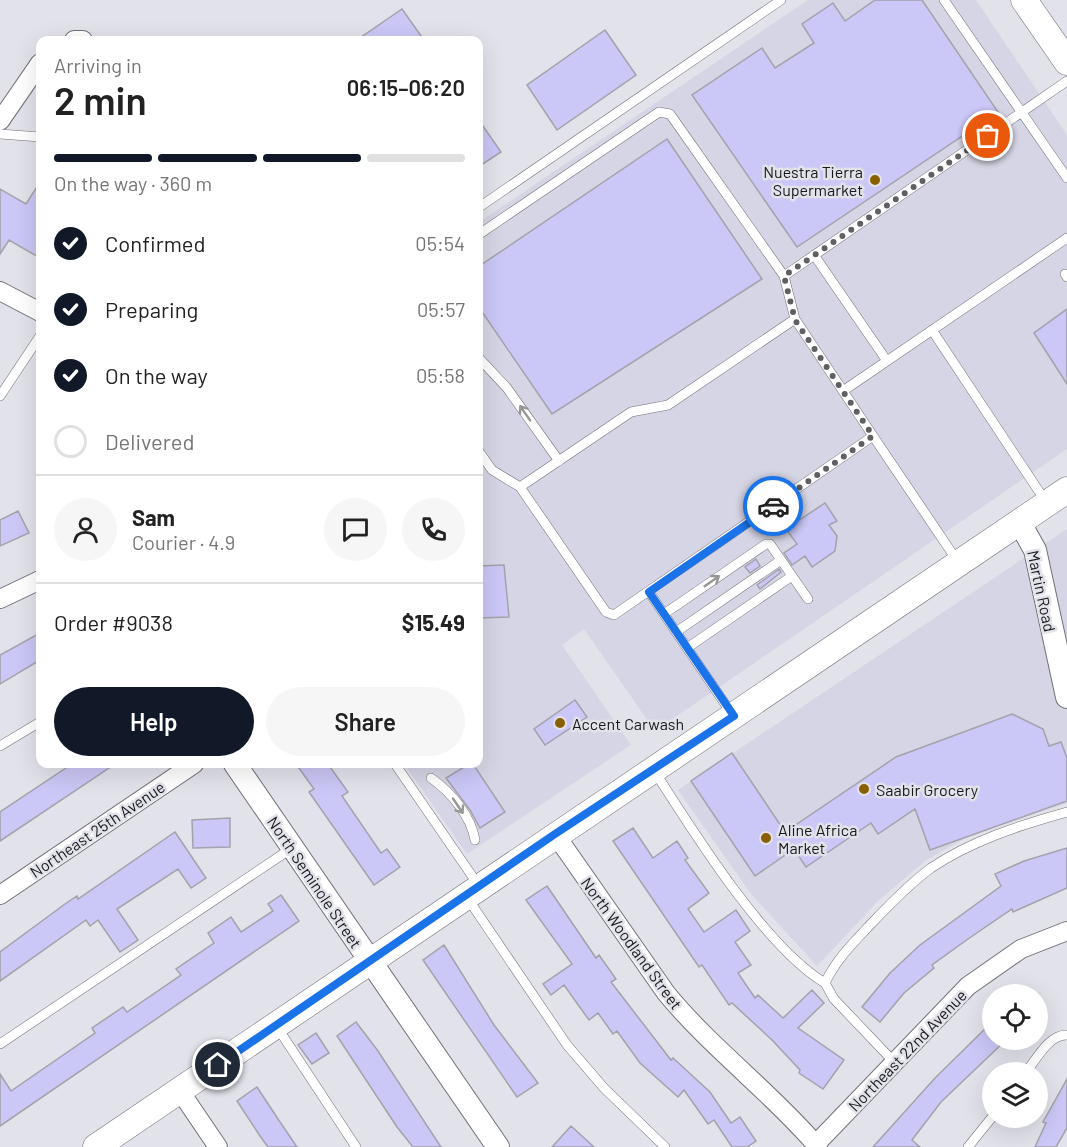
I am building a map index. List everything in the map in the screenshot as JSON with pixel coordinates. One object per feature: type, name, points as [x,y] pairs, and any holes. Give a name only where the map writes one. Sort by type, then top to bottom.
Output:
[{"type":"main road","points":[[1024,0],[1067,62]]},
{"type":"main road","points":[[96,1147],[472,890],[1057,497]]},
{"type":"street","points":[[0,121],[36,69]]},
{"type":"street","points":[[0,291],[36,310]]},
{"type":"street","name":"Martin Road","points":[[1020,524],[1035,550],[1067,697]]},
{"type":"street","points":[[0,599],[36,582]]},
{"type":"street","name":"Northeast 25th Avenue","points":[[0,895],[188,768]]},
{"type":"street","name":"North Seminole Street","points":[[238,768],[498,1147]]},
{"type":"street","name":"North Woodland Street","points":[[555,834],[686,1017],[776,1101],[817,1145]]},
{"type":"street","name":"Northeast 22nd Avenue","points":[[817,1145],[968,986],[1021,949],[1067,930]]},
{"type":"street","points":[[180,1091],[218,1147]]},
{"type":"lane","points":[[483,205],[781,0]]},
{"type":"lane","points":[[944,0],[1067,178]]},
{"type":"lane","points":[[784,276],[1067,81]]},
{"type":"lane","points":[[483,232],[659,112],[670,114],[784,276],[795,320],[960,564]]},
{"type":"lane","points":[[0,134],[36,137]]},
{"type":"lane","points":[[843,391],[1067,238]]},
{"type":"lane","points":[[814,255],[887,361]]},
{"type":"lane","points":[[520,487],[631,412],[668,405],[795,320]]},
{"type":"lane","points":[[932,330],[1057,497]]},
{"type":"lane","points":[[0,396],[36,342]]},
{"type":"lane","points":[[483,362],[507,388],[559,461]]},
{"type":"lane","points":[[483,457],[492,470],[520,487],[606,612],[614,615],[873,436]]},
{"type":"lane","points":[[664,614],[766,544],[770,544],[808,599]]},
{"type":"lane","points":[[676,632],[781,560]]},
{"type":"lane","points":[[687,648],[792,576]]},
{"type":"lane","points":[[649,592],[734,716]]},
{"type":"lane","points":[[0,746],[36,724]]},
{"type":"lane","points":[[397,768],[567,1045],[604,1088],[665,1147]]},
{"type":"lane","points":[[653,769],[744,901],[803,970],[825,983],[834,999],[894,1062]]},
{"type":"lane","points":[[431,778],[452,796],[471,825],[475,840]]},
{"type":"lane","points":[[825,983],[835,962],[887,907],[930,869],[969,847],[1025,823],[1067,812]]},
{"type":"lane","points":[[0,1044],[292,848]]},
{"type":"lane","points":[[275,1026],[356,1147]]},
{"type":"lane","points":[[1034,1062],[1050,1042],[1061,1035],[1067,1035]]},
{"type":"lane","points":[[968,1147],[983,1128]]},
{"type":"shaded area","points":[[808,0],[976,0],[1067,135],[1067,449],[655,731],[584,629],[562,645],[631,745],[467,854],[407,768],[483,768],[483,219]]},
{"type":"shaded area","points":[[1067,529],[1067,803],[969,836],[925,861],[878,901],[817,966],[751,894],[678,790]]},
{"type":"building","points":[[875,0],[922,0],[998,112],[797,247],[692,95],[762,48],[775,68],[814,43],[802,24],[833,3],[845,21]]},
{"type":"building","points":[[402,9],[421,36],[363,36]]},
{"type":"building","points":[[605,30],[636,75],[557,130],[527,85]]},
{"type":"building","points":[[483,126],[501,152],[483,164]]},
{"type":"building","points":[[667,139],[762,279],[552,414],[483,313],[483,264]]},
{"type":"building","points":[[36,188],[36,256],[9,240],[0,254],[0,189],[26,204]]},
{"type":"building","points":[[1067,309],[1067,384],[1034,333]]},
{"type":"building","points":[[825,503],[837,521],[829,525],[837,536],[835,551],[812,567],[805,556],[792,565],[784,553],[797,544],[786,529]]},
{"type":"building","points":[[18,511],[29,533],[0,546],[0,520]]},
{"type":"building","points":[[756,559],[760,566],[750,573],[745,567]]},
{"type":"building","points":[[504,565],[509,617],[483,618],[483,566]]},
{"type":"building","points":[[779,569],[781,572],[760,589],[757,585]]},
{"type":"building","points":[[36,635],[36,662],[0,684],[0,655]]},
{"type":"building","name":"Accent Carwash","points":[[575,700],[587,717],[545,745],[534,729]]},
{"type":"building","points":[[1012,714],[1043,729],[1049,746],[1061,742],[1067,758],[1067,801],[930,850],[915,809],[878,834],[871,823],[806,867],[794,849],[755,876],[691,781],[732,753],[785,832],[896,757]]},
{"type":"building","points":[[66,768],[109,768],[0,841],[0,812]]},
{"type":"building","points":[[299,768],[331,768],[348,792],[342,796],[381,853],[387,849],[400,867],[374,885],[309,792],[314,789]]},
{"type":"building","points":[[462,768],[476,768],[505,812],[480,828],[470,810],[446,778]]},
{"type":"building","points":[[230,818],[230,847],[193,848],[192,820]]},
{"type":"building","points":[[633,828],[653,858],[677,841],[688,858],[685,860],[709,893],[688,909],[704,932],[736,910],[750,931],[735,942],[751,965],[738,973],[755,998],[758,995],[783,1018],[812,990],[824,1003],[798,1028],[844,1060],[823,1089],[799,1073],[800,1070],[772,1040],[732,1003],[729,1005],[702,965],[699,967],[613,841]]},
{"type":"building","points":[[175,832],[206,878],[191,888],[178,869],[117,909],[138,940],[120,952],[98,920],[90,926],[86,920],[0,981],[0,952],[65,904],[77,896],[78,899]]},
{"type":"building","points":[[1067,848],[1067,888],[1013,912],[1012,909],[968,939],[932,965],[934,968],[904,993],[880,1022],[862,1007],[890,973],[920,945],[1001,886],[995,874],[1024,861]]},
{"type":"building","points":[[547,886],[596,958],[599,955],[616,979],[611,982],[671,1060],[673,1058],[710,1092],[731,1123],[740,1117],[756,1141],[747,1147],[732,1147],[714,1120],[708,1124],[684,1090],[678,1097],[640,1063],[617,1031],[613,1034],[598,1013],[589,1020],[564,985],[551,995],[543,984],[572,964],[526,900]]},
{"type":"building","points":[[281,895],[299,921],[0,1126],[0,1074],[11,1091],[95,1033],[92,1028],[123,1007],[127,1012],[181,975],[176,969],[214,943],[208,933],[231,917],[241,932],[273,911],[268,904]]},
{"type":"building","points":[[444,945],[494,1025],[538,1083],[517,1097],[423,960]]},
{"type":"building","points":[[356,1022],[378,1051],[441,1147],[413,1147],[397,1127],[337,1036]]},
{"type":"building","points":[[982,1032],[982,1050],[996,1050],[941,1102],[912,1140],[920,1147],[873,1147],[935,1078]]},
{"type":"building","points":[[316,1033],[329,1053],[312,1064],[298,1045]]},
{"type":"building","points":[[1067,1079],[1067,1128],[1056,1147],[1035,1147],[1044,1128],[1048,1128],[1048,1113]]},
{"type":"building","points":[[257,1087],[297,1147],[268,1147],[260,1136],[237,1101]]},
{"type":"building","points":[[571,1126],[594,1147],[552,1147]]},
{"type":"way so far","points":[[773,506],[873,436],[795,320],[784,276],[988,136]]},
{"type":"place","name":"Nuestra Tierra Supermarket","points":[[875,180]]},
{"type":"place","name":"Accent Carwash","points":[[560,723]]},
{"type":"place","name":"Saabir Grocery","points":[[864,789]]},
{"type":"place","name":"Aline Africa Market","points":[[766,838]]},
{"type":"route","points":[[218,1065],[555,834],[734,716],[649,592],[773,506]]}]
